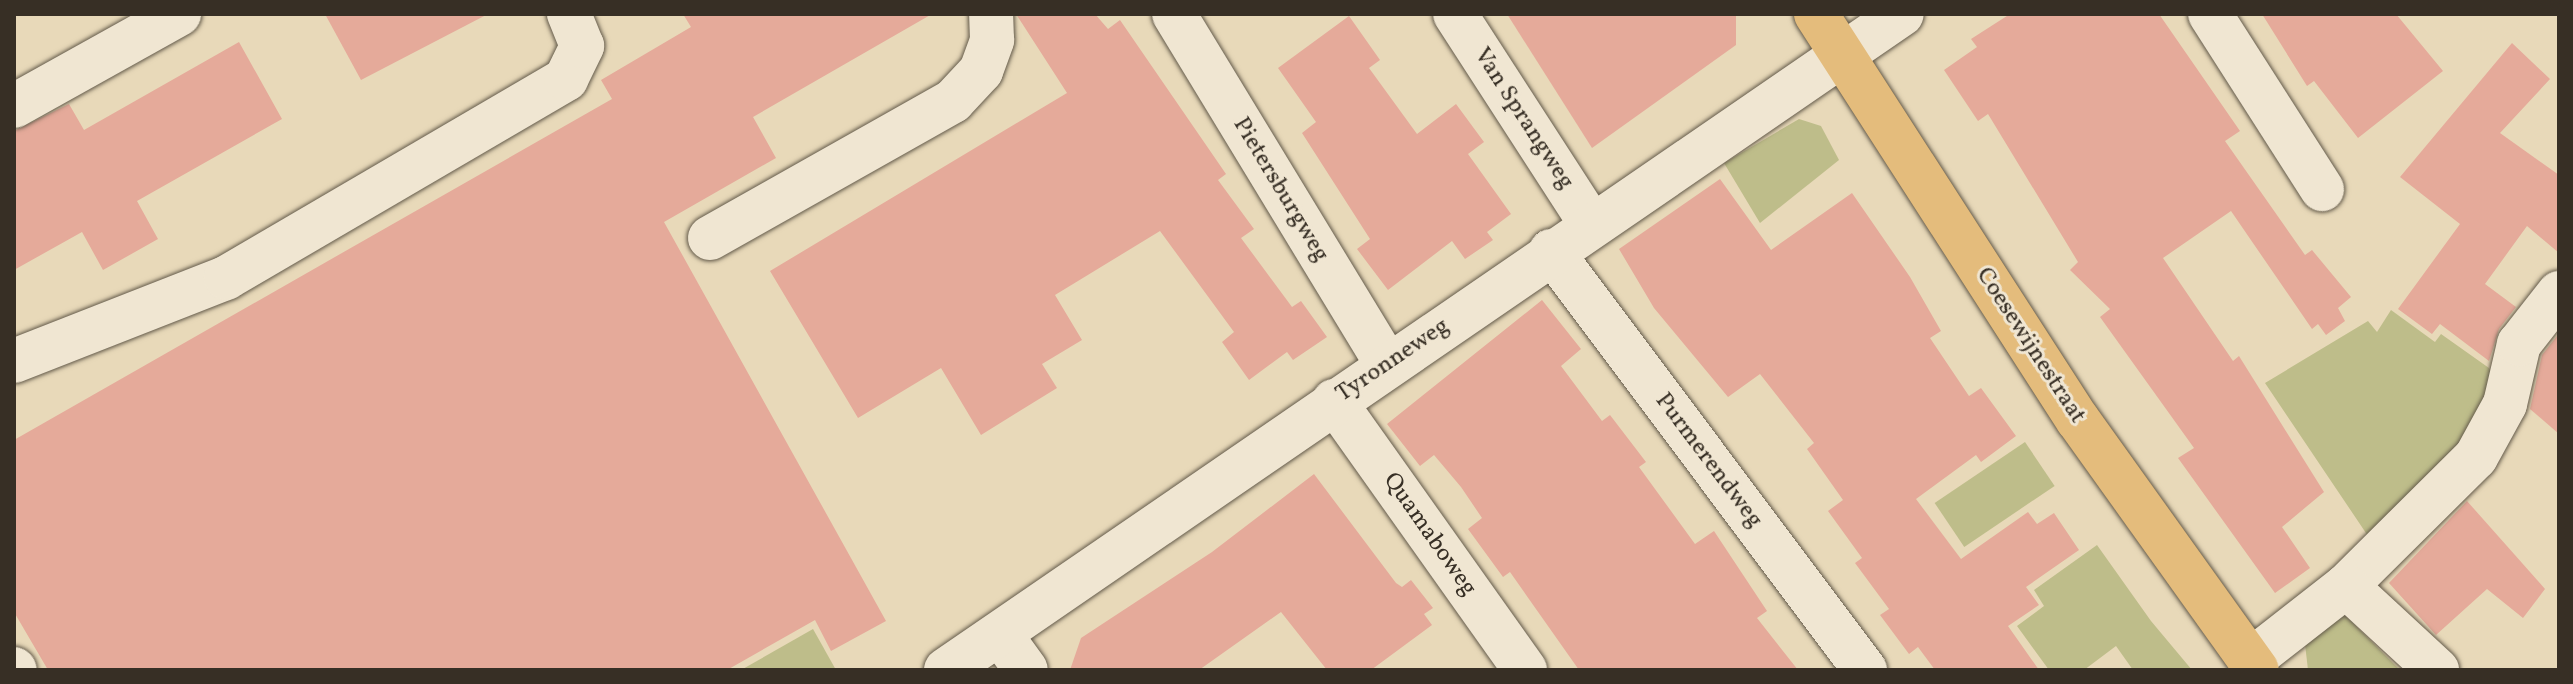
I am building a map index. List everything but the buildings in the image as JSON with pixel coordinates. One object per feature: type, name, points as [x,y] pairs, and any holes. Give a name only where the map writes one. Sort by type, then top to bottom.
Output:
[{"type":"main road","name":"Coesewijnestraat","points":[[1816,14],[2078,420],[2253,666]]},
{"type":"street","points":[[14,106],[179,14]]},
{"type":"street","points":[[14,361],[226,278],[553,88],[573,70],[582,46],[569,14]]},
{"type":"street","points":[[710,238],[953,101],[981,71],[992,40],[991,14]]},
{"type":"street","name":"Pietersburgweg","points":[[1174,14],[1387,365]]},
{"type":"street","name":"Van Sprangweg","points":[[1455,14],[1591,224]]},
{"type":"street","name":"Tyronneweg","points":[[946,670],[1551,251],[1902,14]]},
{"type":"street","points":[[2210,14],[2322,189]]},
{"type":"street","name":"Purmerendweg","points":[[1551,251],[1865,670]]},
{"type":"street","points":[[2253,666],[2346,586],[2476,457],[2505,404],[2519,344],[2559,293]]},
{"type":"street","name":"Quamaboweg","points":[[1334,401],[1525,670]]},
{"type":"street","points":[[2346,586],[2437,670]]},
{"type":"street","points":[[1000,634],[1026,670]]},
{"type":"shaded area","points":[[1799,119],[1821,126],[1839,160],[1760,223],[1724,163]]},
{"type":"shaded area","points":[[2391,310],[2435,342],[2441,334],[2489,368],[2495,379],[2484,418],[2370,539],[2265,383],[2368,321],[2377,332]]},
{"type":"shaded area","points":[[2025,442],[2055,486],[1964,547],[1935,503]]},
{"type":"shaded area","points":[[2097,545],[2151,621],[2192,670],[2133,670],[2116,646],[2084,670],[2049,670],[2017,626],[2044,606],[2034,590]]},
{"type":"shaded area","points":[[2346,616],[2400,670],[2308,670],[2305,644],[2320,623]]},
{"type":"shaded area","points":[[813,629],[836,670],[741,670]]}]
